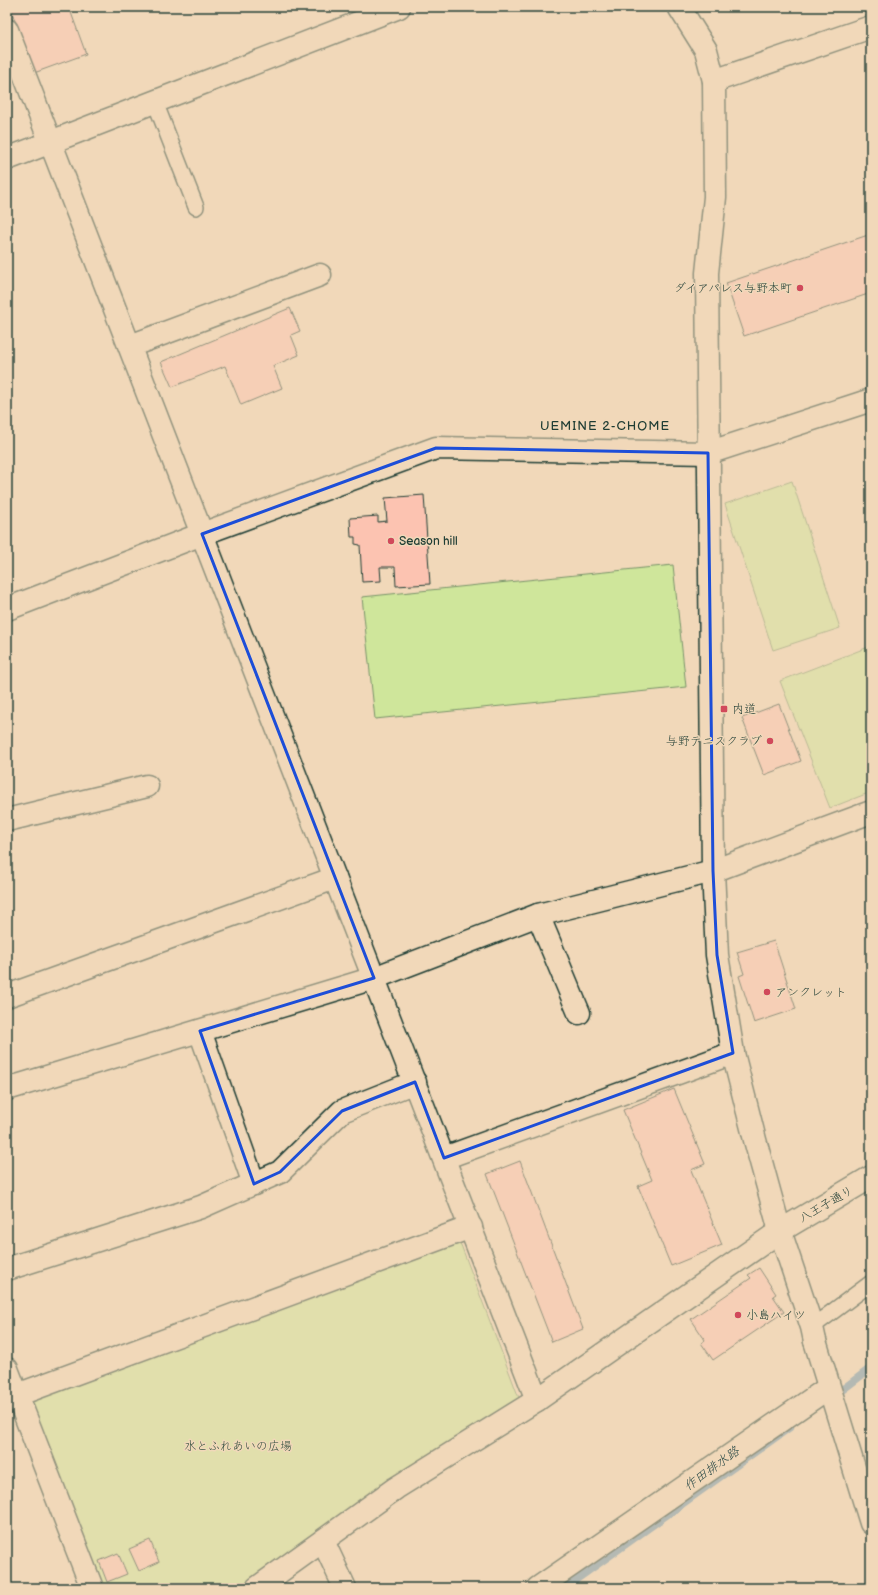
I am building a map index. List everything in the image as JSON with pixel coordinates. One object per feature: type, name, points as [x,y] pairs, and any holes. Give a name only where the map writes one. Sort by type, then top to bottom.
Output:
[{"type":"street","points":[[7,159],[399,7]]},
{"type":"street","points":[[678,7],[706,50],[714,81],[716,197],[706,273],[713,871],[718,955],[733,1053],[755,1140],[780,1231],[814,1334],[828,1388],[871,1523]]},
{"type":"street","points":[[714,81],[871,27]]},
{"type":"street","points":[[7,30],[537,1400]]},
{"type":"street","points":[[130,346],[320,275]]},
{"type":"street","points":[[7,609],[202,534],[436,448],[708,453],[871,400]]},
{"type":"street","points":[[7,820],[147,786]]},
{"type":"street","points":[[7,1089],[374,978],[538,915],[713,871],[871,812]]},
{"type":"street","points":[[7,996],[336,878]]},
{"type":"street","points":[[538,915],[579,1013]]},
{"type":"street","points":[[200,1031],[254,1184]]},
{"type":"street","points":[[444,1158],[733,1053]]},
{"type":"street","points":[[7,1270],[201,1207],[254,1184],[280,1172],[342,1111],[415,1082]]},
{"type":"street","name":"八王子通り","points":[[257,1588],[396,1488],[537,1400],[780,1231],[871,1177]]},
{"type":"street","points":[[17,1395],[471,1227]]},
{"type":"street","points":[[7,1369],[92,1588]]},
{"type":"street","points":[[544,1586],[828,1388]]},
{"type":"street","points":[[323,1541],[345,1588]]},
{"type":"lane","points":[[155,102],[196,207]]},
{"type":"lane","points":[[814,1334],[871,1283]]},
{"type":"highlighted area","points":[[436,448],[708,453],[713,871],[717,955],[733,1053],[444,1158],[415,1082],[342,1111],[280,1172],[254,1184],[200,1031],[374,978],[202,534]]},
{"type":"green space","points":[[792,481],[840,628],[773,650],[725,504]]},
{"type":"green space","points":[[673,565],[686,687],[375,719],[362,597]]},
{"type":"green space","points":[[871,646],[871,792],[830,808],[780,681]]},
{"type":"green space","name":"水とふれあいの広場","points":[[447,1242],[461,1245],[522,1406],[392,1478],[241,1588],[100,1588],[30,1406],[32,1399]]},
{"type":"building","points":[[10,7],[69,7],[86,54],[34,73]]},
{"type":"building","name":"ダイアパレス与野本町","points":[[871,234],[871,293],[744,336],[726,283]]},
{"type":"building","points":[[290,308],[300,331],[291,335],[299,355],[273,366],[282,388],[241,405],[225,366],[172,387],[161,362]]},
{"type":"building","name":"Season hill","points":[[424,495],[430,584],[396,586],[395,567],[380,567],[381,581],[362,582],[360,545],[355,544],[355,537],[351,537],[350,518],[378,516],[378,522],[387,521],[385,498]]},
{"type":"building","points":[[779,704],[801,761],[764,775],[742,718]]},
{"type":"building","name":"アンクレット","points":[[774,941],[796,1009],[754,1023],[739,976],[744,974],[737,952]]},
{"type":"building","points":[[674,1089],[705,1164],[691,1170],[722,1245],[671,1266],[638,1186],[652,1180],[623,1110]]},
{"type":"building","points":[[520,1161],[583,1329],[552,1342],[487,1174]]},
{"type":"building","name":"小島ハイツ","points":[[759,1268],[776,1294],[773,1296],[784,1312],[713,1360],[701,1343],[705,1340],[691,1319],[751,1278],[748,1275]]},
{"type":"building","points":[[150,1540],[159,1562],[139,1571],[129,1549]]},
{"type":"building","points":[[118,1553],[127,1574],[107,1582],[99,1561]]},
{"type":"waterway","name":"作田排水路","points":[[834,1396],[871,1368]]},
{"type":"waterway","name":"作田排水路","points":[[564,1588],[790,1427]]},
{"type":"place","name":"ダイアパレス与野本町","points":[[800,288]]},
{"type":"place","name":"Season hill","points":[[391,541]]},
{"type":"place","name":"内道","points":[[724,709]]},
{"type":"place","name":"与野テニスクラブ","points":[[770,741]]},
{"type":"place","name":"アンクレット","points":[[767,992]]},
{"type":"place","name":"小島ハイツ","points":[[738,1315]]},
{"type":"district","name":"UEMINE 2-CHOME","points":[[605,425]]}]
